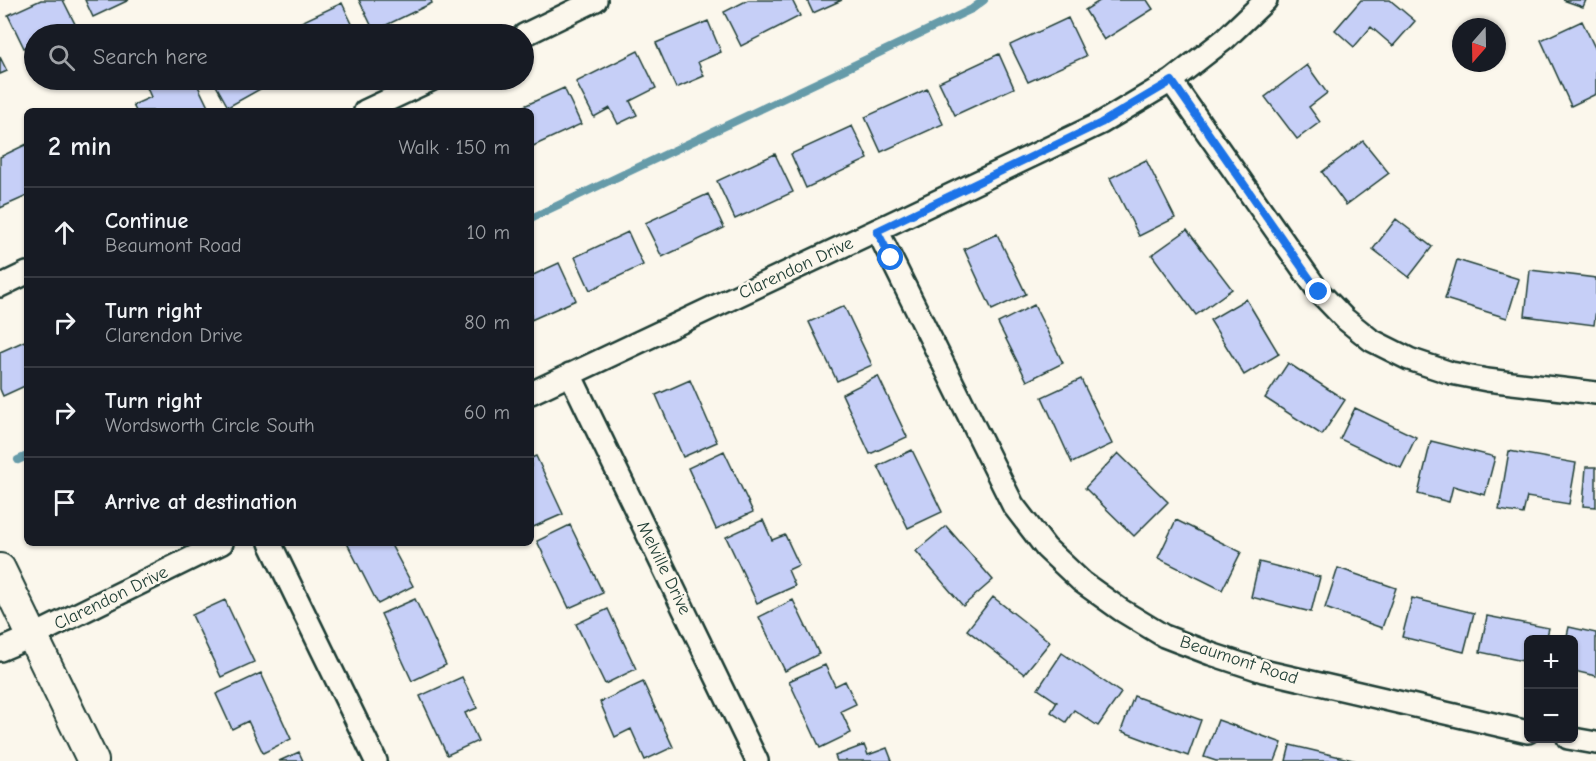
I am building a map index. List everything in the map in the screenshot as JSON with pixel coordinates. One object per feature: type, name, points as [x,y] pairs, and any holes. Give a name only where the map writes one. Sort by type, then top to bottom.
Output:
[{"type":"main road","points":[[0,569],[93,761]]},
{"type":"street","points":[[534,30],[596,0]]},
{"type":"street","name":"Clarendon Drive","points":[[534,392],[1101,123],[1172,81],[1225,39],[1266,0]]},
{"type":"street","points":[[1172,81],[1319,292],[1344,319],[1371,340],[1408,359],[1451,373],[1487,380],[1596,393]]},
{"type":"street","points":[[371,108],[409,90]]},
{"type":"street","name":"Beaumont Road","points":[[877,231],[1014,505],[1046,548],[1082,582],[1121,610],[1164,636],[1211,654],[1263,671],[1524,731]]},
{"type":"street","points":[[0,286],[24,274]]},
{"type":"street","name":"Melville Drive","points":[[570,374],[757,761]]},
{"type":"street","name":"Clarendon Drive","points":[[0,650],[216,546]]},
{"type":"street","points":[[271,546],[376,761]]},
{"type":"street","points":[[1578,739],[1596,742]]},
{"type":"building","points":[[41,0],[63,0],[75,24],[24,24],[24,48],[8,15]]},
{"type":"building","points":[[85,0],[129,0],[93,17]]},
{"type":"building","points":[[359,0],[431,0],[432,3],[388,24],[371,24]]},
{"type":"building","points":[[748,0],[792,0],[800,16],[741,46],[724,12]]},
{"type":"building","points":[[807,0],[842,0],[813,13]]},
{"type":"building","points":[[1101,0],[1147,0],[1153,9],[1104,40],[1085,10]]},
{"type":"building","points":[[1361,0],[1390,0],[1415,21],[1393,46],[1371,27],[1354,47],[1335,30]]},
{"type":"building","points":[[1563,0],[1586,0],[1583,7]]},
{"type":"building","points":[[342,3],[352,24],[297,24]]},
{"type":"building","points":[[1068,18],[1086,56],[1028,82],[1010,45]]},
{"type":"building","points":[[708,21],[721,52],[698,62],[704,76],[676,88],[656,43]]},
{"type":"building","points":[[1582,21],[1596,50],[1596,94],[1571,106],[1541,40]]},
{"type":"building","points":[[638,51],[656,88],[630,101],[637,115],[618,124],[610,108],[594,117],[576,82]]},
{"type":"building","points":[[999,54],[1014,88],[955,115],[939,82]]},
{"type":"building","points":[[0,57],[7,71],[0,74]]},
{"type":"building","points":[[1307,65],[1327,93],[1309,107],[1320,122],[1297,139],[1265,97]]},
{"type":"building","points":[[564,88],[581,124],[534,146],[534,108],[520,108]]},
{"type":"building","points":[[927,89],[943,124],[881,152],[865,117]]},
{"type":"building","points":[[148,90],[200,90],[209,108],[134,108],[133,105],[151,97]]},
{"type":"building","points":[[219,90],[258,90],[228,107]]},
{"type":"building","points":[[852,126],[868,159],[806,188],[791,154]]},
{"type":"building","points":[[1363,141],[1389,173],[1346,205],[1322,172]]},
{"type":"building","points":[[24,145],[24,197],[0,208],[0,157]]},
{"type":"building","points":[[775,154],[793,192],[735,219],[717,181]]},
{"type":"building","points":[[1146,160],[1175,218],[1139,236],[1110,178]]},
{"type":"building","points":[[708,194],[724,228],[662,257],[645,223]]},
{"type":"building","points":[[1396,219],[1432,247],[1409,277],[1373,249]]},
{"type":"building","points":[[1187,230],[1232,289],[1196,315],[1152,255]]},
{"type":"building","points":[[628,232],[643,265],[590,290],[575,257]]},
{"type":"building","points":[[997,234],[1026,294],[992,310],[964,249]]},
{"type":"building","points":[[1457,260],[1519,279],[1507,318],[1445,299]]},
{"type":"building","points":[[559,263],[576,300],[534,319],[534,275]]},
{"type":"building","points":[[1530,270],[1596,278],[1594,325],[1525,316]]},
{"type":"building","points":[[1246,299],[1279,354],[1244,375],[1210,320]]},
{"type":"building","points":[[1034,305],[1063,363],[1027,381],[998,323]]},
{"type":"building","points":[[844,306],[872,365],[837,381],[809,322]]},
{"type":"building","points":[[24,341],[24,386],[3,396],[0,389],[0,352]]},
{"type":"building","points":[[1288,363],[1345,400],[1322,435],[1265,398]]},
{"type":"building","points":[[878,376],[907,437],[870,454],[842,394]]},
{"type":"building","points":[[1081,379],[1112,444],[1072,463],[1042,397]]},
{"type":"building","points":[[690,380],[717,442],[683,457],[656,395]]},
{"type":"building","points":[[1355,408],[1416,437],[1401,468],[1340,439]]},
{"type":"building","points":[[1431,441],[1495,457],[1485,495],[1453,486],[1449,502],[1418,494]]},
{"type":"building","points":[[912,450],[942,512],[908,528],[878,466]]},
{"type":"building","points":[[724,451],[753,512],[716,529],[688,468]]},
{"type":"building","points":[[1509,451],[1576,463],[1569,504],[1527,497],[1523,514],[1499,510]]},
{"type":"building","points":[[1118,453],[1168,502],[1134,536],[1085,488]]},
{"type":"building","points":[[536,456],[563,514],[534,527],[534,457]]},
{"type":"building","points":[[1586,467],[1596,467],[1596,507],[1583,506]]},
{"type":"building","points":[[763,520],[772,540],[785,535],[799,565],[788,570],[795,586],[757,603],[726,537]]},
{"type":"building","points":[[1176,520],[1241,552],[1222,590],[1158,558]]},
{"type":"building","points":[[570,525],[603,593],[569,608],[537,541]]},
{"type":"building","points":[[946,526],[993,580],[963,606],[916,551]]},
{"type":"building","points":[[349,546],[392,546],[413,586],[378,604]]},
{"type":"building","points":[[1259,562],[1320,577],[1311,612],[1251,597]]},
{"type":"building","points":[[1338,568],[1396,588],[1382,628],[1325,608]]},
{"type":"building","points":[[993,597],[1050,642],[1024,674],[967,630]]},
{"type":"building","points":[[1412,598],[1474,613],[1464,652],[1402,637]]},
{"type":"building","points":[[415,599],[446,665],[412,681],[381,614]]},
{"type":"building","points":[[225,600],[254,662],[221,677],[192,615]]},
{"type":"building","points":[[793,600],[819,654],[785,671],[759,617]]},
{"type":"building","points":[[608,609],[636,669],[605,684],[576,624]]},
{"type":"building","points":[[1487,616],[1549,628],[1547,635],[1524,635],[1524,661],[1480,652]]},
{"type":"building","points":[[1569,627],[1596,633],[1596,676],[1578,672],[1578,635],[1567,635]]},
{"type":"building","points":[[1062,653],[1121,693],[1098,726],[1074,710],[1066,722],[1051,712],[1057,702],[1038,689]]},
{"type":"building","points":[[825,665],[835,686],[845,681],[856,704],[841,711],[851,733],[820,748],[789,681]]},
{"type":"building","points":[[261,673],[291,739],[263,753],[248,721],[232,729],[216,694]]},
{"type":"building","points":[[462,677],[477,708],[465,713],[478,741],[447,755],[420,696]]},
{"type":"building","points":[[643,682],[673,747],[645,760],[631,729],[615,737],[600,702]]},
{"type":"building","points":[[1134,696],[1201,720],[1188,756],[1121,731]]},
{"type":"building","points":[[1218,720],[1282,743],[1275,761],[1216,761],[1204,757]]},
{"type":"building","points":[[864,745],[868,755],[887,748],[892,761],[837,761],[835,756]]},
{"type":"building","points":[[1290,745],[1357,761],[1286,761]]},
{"type":"building","points":[[299,752],[303,761],[279,761]]},
{"type":"waterway","points":[[534,217],[972,9],[984,0]]},
{"type":"waterway","points":[[18,460],[24,457]]},
{"type":"route","points":[[891,258],[877,231],[1101,123],[1172,81],[1319,292]]}]
